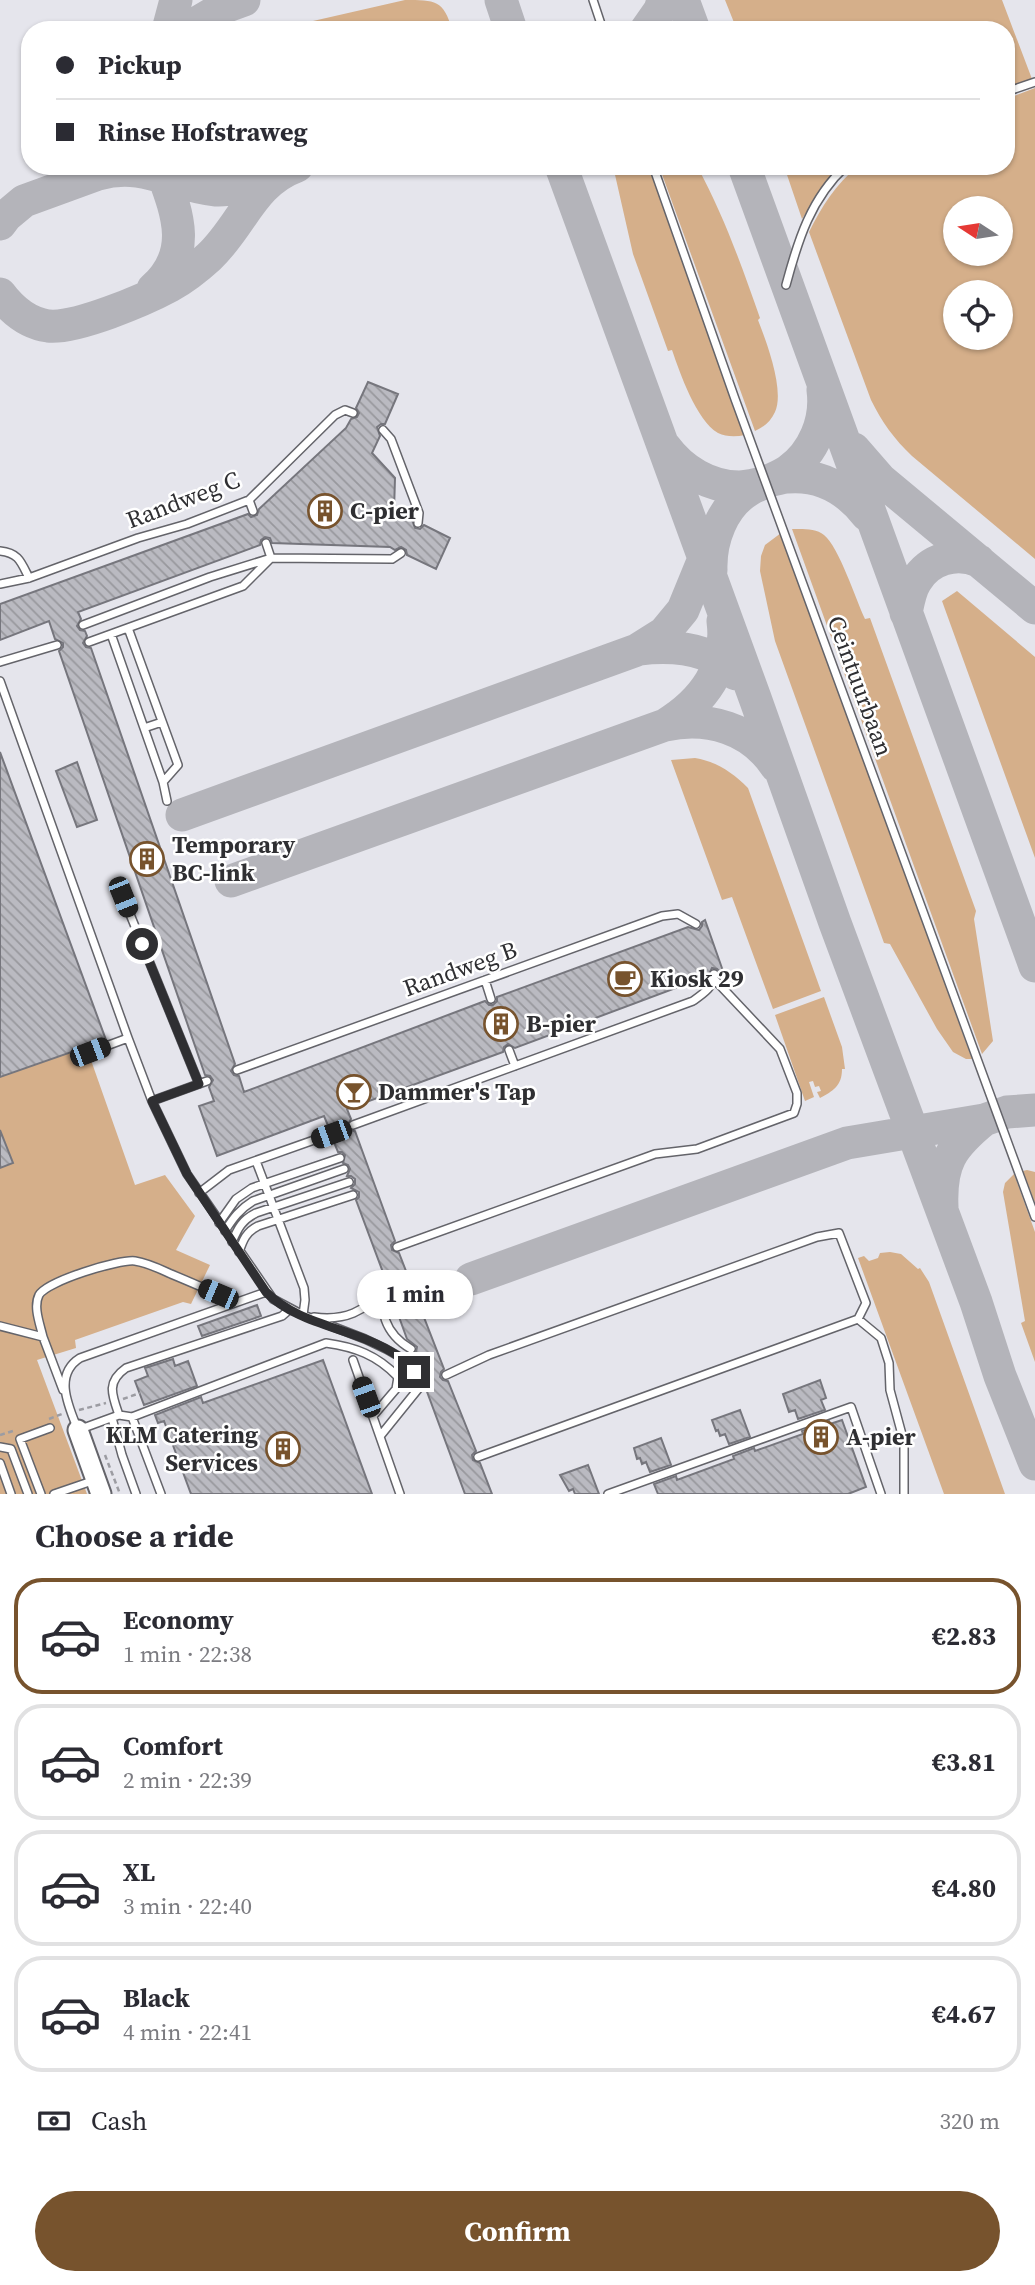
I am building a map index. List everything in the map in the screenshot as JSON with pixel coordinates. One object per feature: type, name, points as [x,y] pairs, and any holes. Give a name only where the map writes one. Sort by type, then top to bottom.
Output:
[{"type":"street","points":[[78,1430],[98,1487]]},
{"type":"lane","points":[[593,0],[600,21]]},
{"type":"lane","points":[[1015,89],[1035,82]]},
{"type":"lane","name":"Ceintuurbaan","points":[[656,175],[735,399],[1035,1217]]},
{"type":"lane","points":[[786,285],[808,216],[838,175]]},
{"type":"lane","name":"Randweg C","points":[[0,584],[29,578],[249,500],[335,415],[345,410],[354,413]]},
{"type":"lane","points":[[383,430],[391,439],[419,513],[418,523]]},
{"type":"lane","points":[[249,500],[253,511]]},
{"type":"lane","points":[[266,543],[271,558]]},
{"type":"lane","points":[[0,551],[12,552],[29,578]]},
{"type":"lane","points":[[83,625],[210,577],[271,558],[392,559],[401,553]]},
{"type":"lane","points":[[89,642],[243,586],[271,558]]},
{"type":"lane","points":[[128,628],[178,765],[163,782]]},
{"type":"lane","points":[[111,634],[163,782],[167,801]]},
{"type":"lane","points":[[0,662],[57,645]]},
{"type":"lane","points":[[128,682],[145,675]]},
{"type":"lane","points":[[0,681],[128,1038],[152,1101],[187,1174],[273,1299],[303,1315],[386,1349],[400,1357],[423,1383],[381,1435]]},
{"type":"lane","points":[[144,729],[162,722]]},
{"type":"lane","points":[[123,897],[199,1084]]},
{"type":"lane","name":"Randweg B","points":[[237,1070],[662,916],[678,914],[696,924]]},
{"type":"lane","points":[[353,1125],[693,1001],[705,993],[715,977],[780,1049],[797,1093],[794,1113],[697,1149],[656,1154],[397,1247]]},
{"type":"lane","points":[[485,980],[491,999]]},
{"type":"lane","points":[[90,1052],[128,1038]]},
{"type":"lane","points":[[509,1050],[515,1066]]},
{"type":"lane","points":[[152,1101],[207,1081]]},
{"type":"lane","points":[[200,1193],[229,1170],[331,1134]]},
{"type":"lane","points":[[219,1223],[236,1199],[252,1188],[340,1158]]},
{"type":"lane","points":[[256,1161],[304,1288],[303,1315]]},
{"type":"lane","points":[[225,1231],[242,1208],[269,1195],[344,1169]]},
{"type":"lane","points":[[232,1242],[246,1218],[349,1182]]},
{"type":"lane","points":[[239,1252],[250,1230],[354,1195]]},
{"type":"lane","points":[[446,1376],[489,1355],[817,1237],[839,1233],[866,1303],[858,1319],[478,1457]]},
{"type":"lane","points":[[237,1302],[150,1265],[134,1261],[119,1262],[54,1283],[43,1290],[38,1297],[36,1309],[43,1337],[78,1430],[115,1416],[132,1416],[326,1343],[347,1345],[369,1353],[386,1364],[398,1377],[396,1389],[373,1416]]},
{"type":"lane","points":[[303,1315],[326,1318],[356,1312],[371,1304],[385,1284],[383,1314],[389,1331],[411,1349]]},
{"type":"lane","points":[[65,1397],[68,1370],[80,1358],[266,1292]]},
{"type":"lane","points":[[136,1494],[122,1455],[115,1416],[112,1385],[116,1375],[126,1368],[282,1316],[290,1309]]},
{"type":"lane","points":[[858,1319],[881,1338],[889,1363],[890,1390],[904,1442],[904,1494]]},
{"type":"lane","points":[[0,1326],[43,1337]]},
{"type":"lane","points":[[353,1360],[400,1494]]},
{"type":"lane","points":[[608,1494],[851,1407],[881,1494]]},
{"type":"lane","points":[[132,1416],[161,1494]]},
{"type":"lane","points":[[41,1494],[20,1439],[50,1428]]},
{"type":"lane","points":[[0,1447],[11,1449],[28,1494]]},
{"type":"lane","points":[[0,1463],[11,1494]]},
{"type":"lane","points":[[54,1494],[98,1487]]},
{"type":"shaded area","points":[[405,0],[424,0],[442,7],[449,21],[313,21]]},
{"type":"shaded area","points":[[725,0],[1002,0],[1010,21],[733,21]]},
{"type":"shaded area","points":[[1015,34],[1032,79],[1015,85]]},
{"type":"shaded area","points":[[1035,88],[1035,559],[912,456],[880,416],[871,400],[809,232],[830,196],[848,175],[1015,175],[1015,96]]},
{"type":"shaded area","points":[[615,175],[651,175],[745,435],[718,433],[710,427],[696,407],[672,350],[668,351],[633,254]]},
{"type":"shaded area","points":[[662,175],[702,175],[746,279],[760,318],[758,320],[778,391],[775,412],[767,423],[755,431]]},
{"type":"shaded area","points":[[787,175],[834,175],[816,197],[802,219]]},
{"type":"shaded area","points":[[792,529],[817,531],[830,541],[865,619],[870,618],[976,911],[974,919],[993,1041],[982,1054]]},
{"type":"shaded area","points":[[781,533],[972,1059],[953,1052],[937,1029],[890,944],[884,943],[775,641],[760,571],[765,545]]},
{"type":"shaded area","points":[[957,591],[1035,657],[1035,858],[942,601]]},
{"type":"shaded area","points":[[695,758],[724,768],[748,788],[821,991],[773,1009],[732,897],[722,900],[671,760]]},
{"type":"shaded area","points":[[824,997],[842,1047],[845,1069],[842,1069],[836,1087],[820,1098],[817,1092],[821,1091],[819,1086],[815,1087],[813,1081],[809,1082],[814,1097],[805,1101],[775,1015]]},
{"type":"shaded area","points":[[86,1046],[135,1185],[165,1175],[195,1216],[176,1250],[210,1265],[191,1304],[183,1302],[75,1340],[76,1348],[37,1360],[87,1494],[0,1494],[0,1077]]},
{"type":"shaded area","points":[[1023,1171],[1035,1172],[1035,1203]]},
{"type":"shaded area","points":[[1014,1174],[1035,1232],[1035,1362],[1021,1323],[1025,1321],[1003,1192],[1005,1183]]},
{"type":"shaded area","points":[[880,1253],[901,1254],[920,1268],[929,1282],[1005,1494],[944,1494],[858,1258],[864,1256],[869,1261],[878,1258]]},
{"type":"building","points":[[368,382],[398,394],[385,424],[377,427],[380,436],[372,453],[395,478],[394,511],[412,520],[415,528],[420,529],[424,525],[450,538],[436,569],[407,555],[406,550],[401,547],[395,550],[390,547],[272,543],[270,538],[265,537],[260,545],[78,612],[81,619],[77,626],[85,631],[87,636],[83,643],[91,648],[235,1064],[231,1071],[239,1076],[244,1092],[485,1001],[493,1005],[497,997],[688,927],[699,930],[705,920],[723,971],[712,968],[708,976],[515,1048],[508,1044],[503,1052],[347,1109],[351,1119],[347,1126],[355,1131],[395,1241],[391,1245],[392,1250],[399,1253],[444,1369],[440,1377],[448,1381],[476,1451],[472,1455],[473,1460],[480,1463],[492,1494],[465,1494],[426,1389],[429,1381],[419,1369],[413,1355],[417,1347],[407,1339],[390,1292],[392,1279],[384,1275],[356,1200],[359,1192],[351,1188],[355,1179],[347,1176],[350,1169],[343,1163],[345,1155],[338,1152],[333,1140],[337,1136],[335,1130],[329,1128],[324,1116],[217,1156],[199,1106],[214,1101],[209,1087],[213,1080],[205,1075],[59,651],[63,643],[55,639],[49,621],[0,640],[0,604],[248,514],[251,517],[257,515],[259,509],[346,428],[351,419],[357,417],[359,413],[356,408]]},
{"type":"building","points":[[0,752],[106,1040],[0,1077]]},
{"type":"building","points":[[77,762],[97,820],[77,827],[56,771]]},
{"type":"building","points":[[0,1130],[13,1163],[0,1168]]},
{"type":"building","points":[[257,1305],[261,1316],[202,1336],[198,1326]]},
{"type":"building","points":[[173,1359],[175,1366],[188,1361],[197,1386],[144,1405],[135,1381],[148,1376],[145,1368]]},
{"type":"building","name":"KLM Catering Services","points":[[323,1360],[372,1494],[191,1494],[164,1421],[158,1423],[155,1415],[201,1397],[203,1403]]},
{"type":"building","points":[[820,1380],[826,1398],[821,1400],[825,1410],[798,1419],[795,1410],[789,1412],[783,1394]]},
{"type":"building","points":[[740,1410],[750,1437],[729,1444],[725,1434],[720,1436],[718,1430],[716,1431],[712,1420]]},
{"type":"building","name":"A-pier","points":[[842,1420],[866,1487],[848,1494],[658,1494],[654,1484],[676,1476],[677,1480],[734,1459],[733,1456],[754,1448],[755,1451],[803,1434],[802,1431],[829,1421],[830,1424]]},
{"type":"building","points":[[661,1438],[671,1465],[650,1472],[646,1462],[642,1464],[640,1458],[637,1459],[634,1448]]},
{"type":"building","points":[[588,1465],[599,1494],[575,1494],[573,1489],[569,1491],[560,1475]]},
{"type":"taxiway","points":[[170,21],[176,0]]},
{"type":"taxiway","points":[[200,21],[222,8],[244,0]]},
{"type":"taxiway","points":[[501,0],[508,21]]},
{"type":"taxiway","points":[[652,21],[663,0]]},
{"type":"taxiway","points":[[683,0],[691,21]]},
{"type":"taxiway","points":[[0,224],[24,201],[95,175]]},
{"type":"taxiway","points":[[154,175],[216,190],[238,187],[274,175]]},
{"type":"taxiway","points":[[153,289],[166,275],[178,245],[176,214],[163,175]]},
{"type":"taxiway","points":[[0,294],[21,315],[48,326],[75,323],[144,299],[175,283],[204,261],[221,245],[258,194],[279,175]]},
{"type":"taxiway","points":[[564,175],[835,923],[976,1302],[1000,1376],[1035,1464]]},
{"type":"taxiway","points":[[747,175],[1035,966]]},
{"type":"taxiway","points":[[711,570],[715,536],[732,505],[749,490],[788,471],[812,445],[821,424],[823,390]]},
{"type":"taxiway","points":[[665,447],[688,470],[717,484],[745,487],[787,477],[811,478],[842,491],[867,515]]},
{"type":"taxiway","points":[[854,449],[881,480],[1035,608]]},
{"type":"taxiway","points":[[182,815],[637,650],[664,633],[683,610],[708,549]]},
{"type":"taxiway","points":[[906,613],[914,585],[928,567],[952,557],[979,561]]},
{"type":"taxiway","points":[[665,725],[691,706],[711,682],[722,653],[723,621]]},
{"type":"taxiway","points":[[639,649],[691,650],[715,659],[736,674]]},
{"type":"taxiway","points":[[231,881],[665,725],[697,722],[727,728],[754,742],[776,766]]},
{"type":"taxiway","points":[[471,1279],[847,1143],[984,1120],[1007,1112],[1035,1110]]},
{"type":"taxiway","points":[[942,1207],[943,1179],[950,1157],[963,1139],[984,1120]]},
{"type":"place","name":"C-pier","points":[[325,511]]},
{"type":"place","name":"Temporary BC-link","points":[[147,859]]},
{"type":"place","name":"Kiosk 29","points":[[625,979]]},
{"type":"place","name":"B-pier","points":[[501,1024]]},
{"type":"place","name":"Dammer's Tap","points":[[354,1092]]},
{"type":"place","name":"A-pier","points":[[821,1437]]},
{"type":"place","name":"KLM Catering Services","points":[[283,1449]]},
{"type":"route","points":[[142,944],[199,1084],[152,1101],[187,1174],[273,1299],[303,1315],[386,1349],[400,1357],[414,1372]]}]
